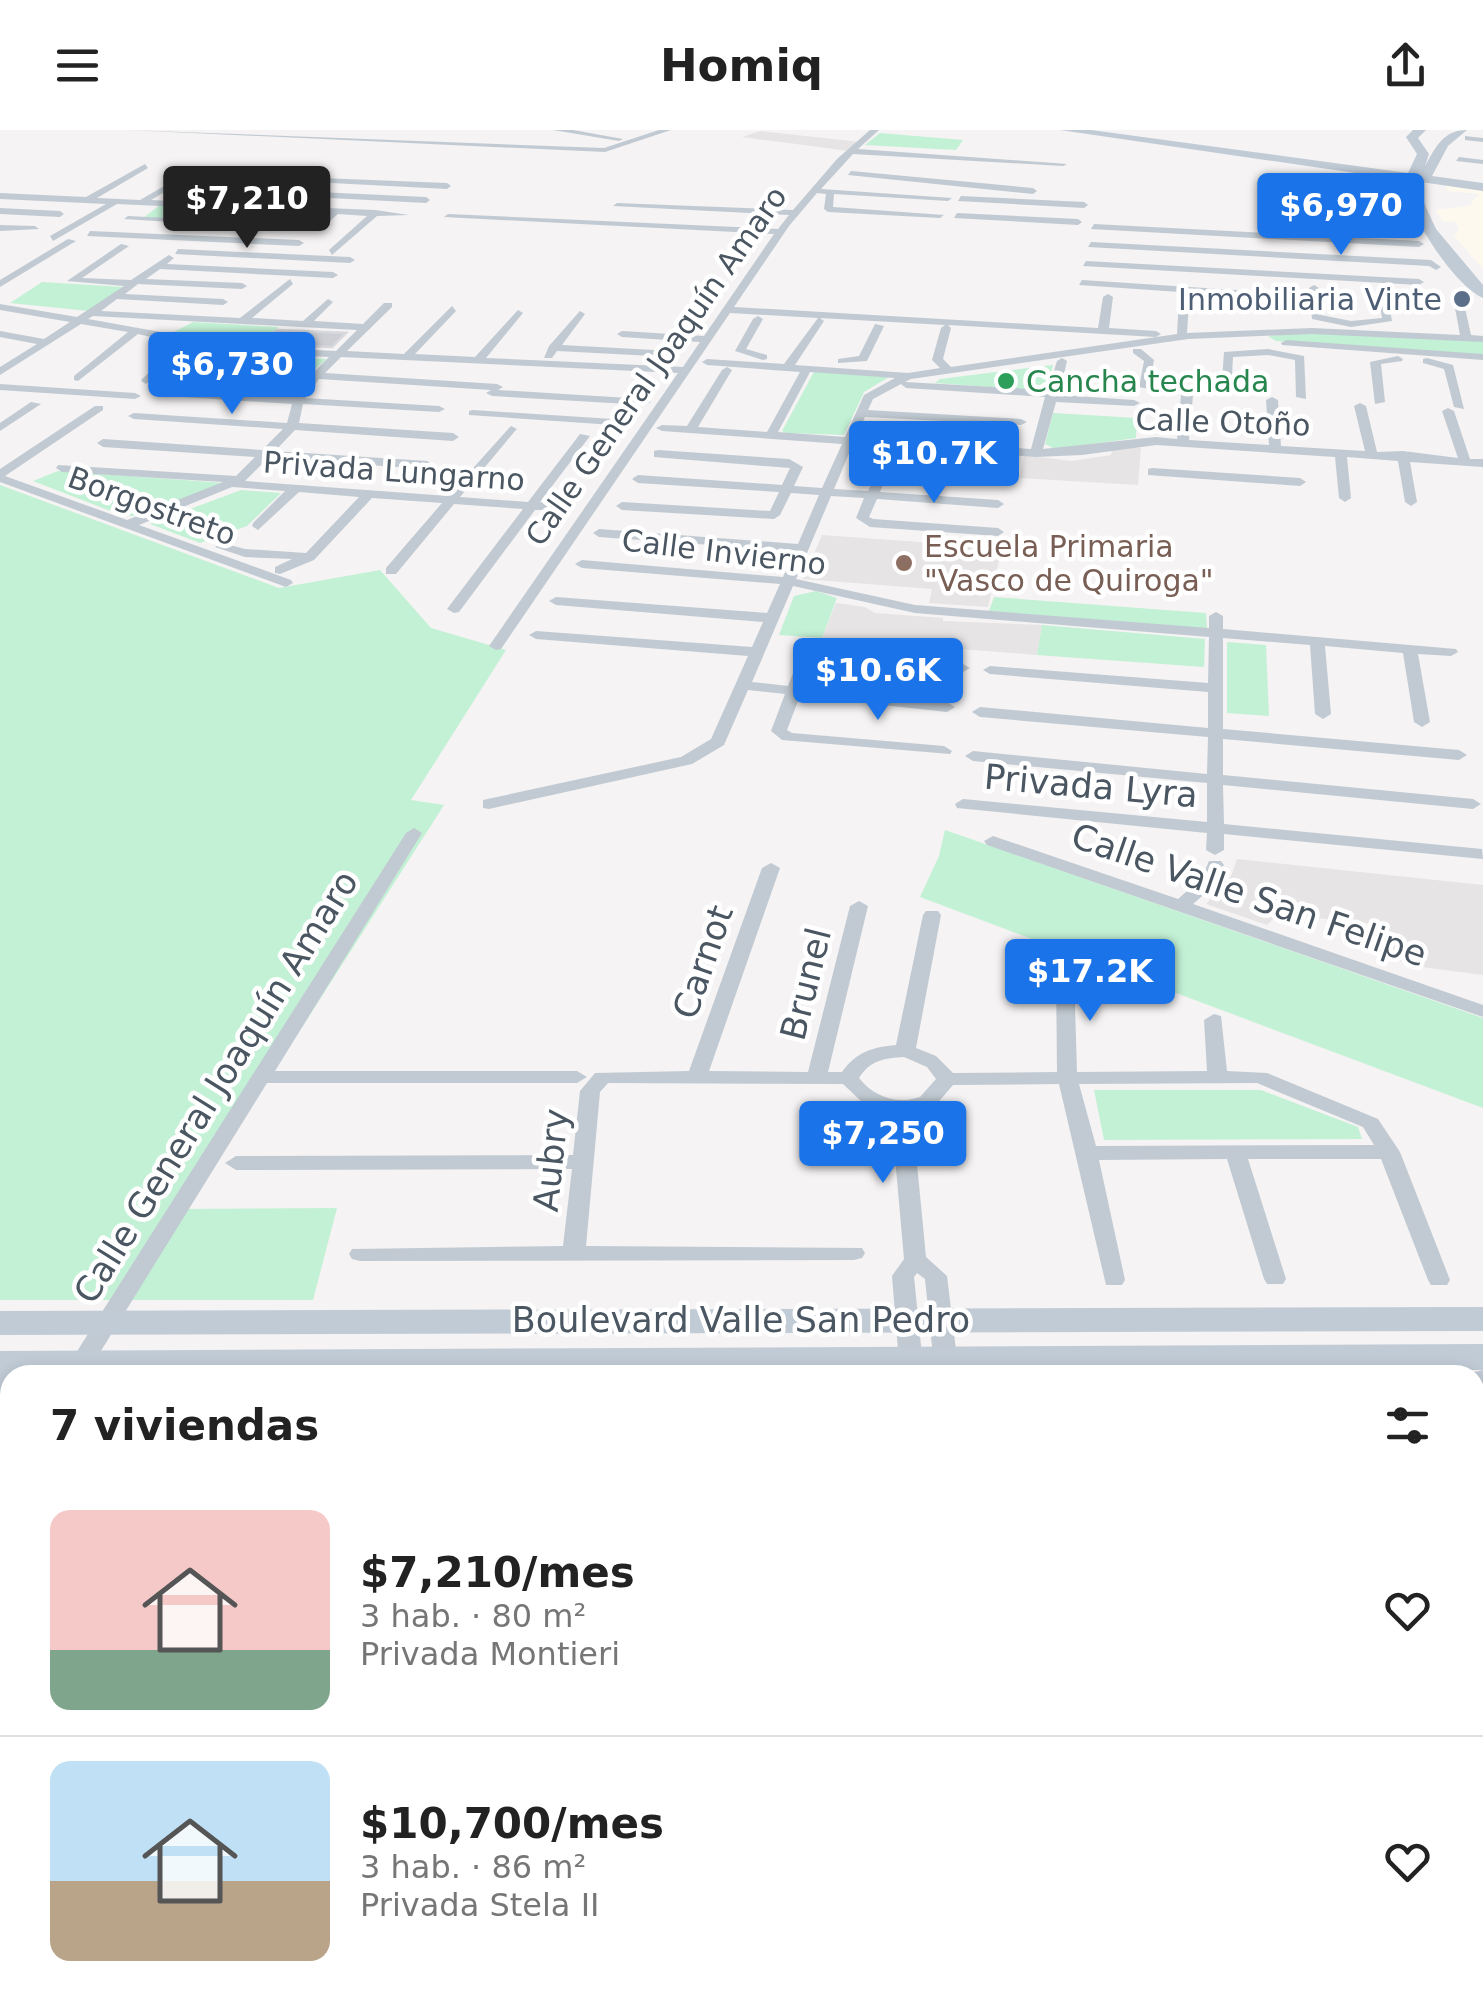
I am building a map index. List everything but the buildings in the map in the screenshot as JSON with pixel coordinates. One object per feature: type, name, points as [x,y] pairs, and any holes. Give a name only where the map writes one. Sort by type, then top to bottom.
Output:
[{"type":"main road","points":[[1066,130],[1419,177]]},
{"type":"main road","points":[[1088,130],[1483,186]]},
{"type":"main road","points":[[1419,177],[1424,150],[1412,137],[1420,130]]},
{"type":"main road","points":[[1464,134],[1443,144],[1419,177],[1408,181],[1442,252],[1481,285]]},
{"type":"main road","name":"Boulevard Valle San Pedro","points":[[1352,1347],[1483,1319]]},
{"type":"main road","name":"Boulevard Valle San Pedro","points":[[0,1323],[89,1351]]},
{"type":"main road","name":"Boulevard Valle San Pedro","points":[[0,1341],[89,1351],[1352,1347],[1483,1339]]},
{"type":"main road","name":"Boulevard Valle San Pedro","points":[[1352,1347],[1483,1358]]},
{"type":"main road","name":"Boulevard Valle San Pedro","points":[[0,1364],[89,1351]]},
{"type":"street","points":[[136,130],[605,150],[667,130]]},
{"type":"street","points":[[220,134],[234,130]]},
{"type":"street","points":[[303,137],[329,130]]},
{"type":"street","points":[[386,141],[425,130]]},
{"type":"street","points":[[557,130],[632,141]]},
{"type":"street","name":"Calle General Joaquín Amaro","points":[[496,646],[782,232],[851,151],[874,130]]},
{"type":"street","points":[[1464,134],[1483,140]]},
{"type":"street","points":[[851,151],[1064,164]]},
{"type":"street","points":[[1483,152],[1461,154],[1483,162]]},
{"type":"street","points":[[88,200],[145,166]]},
{"type":"street","points":[[142,202],[197,169]]},
{"type":"street","points":[[195,204],[250,172]]},
{"type":"street","points":[[816,193],[832,193],[948,198],[962,200],[1082,201],[1046,193],[854,174],[832,193],[828,209],[1078,222]]},
{"type":"street","points":[[250,207],[299,176],[446,186]]},
{"type":"street","points":[[275,193],[426,200]]},
{"type":"street","points":[[0,196],[406,214]]},
{"type":"street","points":[[53,238],[116,201]]},
{"type":"street","points":[[154,202],[128,219],[314,227],[336,212]]},
{"type":"street","points":[[618,206],[798,213]]},
{"type":"street","points":[[0,212],[60,214]]},
{"type":"street","points":[[332,252],[374,213]]},
{"type":"street","points":[[448,216],[782,232]]},
{"type":"street","points":[[4,367],[220,224]]},
{"type":"street","points":[[1094,227],[1419,244]]},
{"type":"street","points":[[0,228],[35,230]]},
{"type":"street","points":[[90,234],[299,243]]},
{"type":"street","points":[[1259,334],[1262,234]]},
{"type":"street","points":[[0,284],[71,241]]},
{"type":"street","points":[[1092,245],[1431,263],[1436,267]]},
{"type":"street","points":[[124,246],[72,281],[242,286]]},
{"type":"street","points":[[178,252],[350,260]]},
{"type":"street","points":[[1086,264],[1419,282]]},
{"type":"street","points":[[158,266],[333,275]]},
{"type":"street","points":[[242,321],[290,282]]},
{"type":"street","points":[[1082,284],[1261,293]]},
{"type":"street","points":[[1314,288],[1316,318],[1352,328],[1483,338]]},
{"type":"street","points":[[727,310],[1185,336],[1259,334],[1352,328],[1387,321],[1383,291]]},
{"type":"street","points":[[1246,307],[1261,293]]},
{"type":"street","points":[[113,296],[223,302]]},
{"type":"street","points":[[1103,331],[1108,297]]},
{"type":"street","points":[[304,324],[328,302]]},
{"type":"street","points":[[1184,302],[1185,336]]},
{"type":"street","points":[[129,524],[236,482],[292,427],[301,391],[388,305]]},
{"type":"street","points":[[0,307],[138,330],[188,344],[401,360],[477,361],[654,381]]},
{"type":"street","points":[[381,380],[452,309]]},
{"type":"street","points":[[1466,338],[1460,310],[1476,312]]},
{"type":"street","points":[[91,313],[365,327]]},
{"type":"street","points":[[477,361],[518,314]]},
{"type":"street","points":[[543,364],[580,314]]},
{"type":"street","points":[[758,319],[741,354],[907,382],[1134,404]]},
{"type":"street","points":[[772,435],[818,320]]},
{"type":"street","points":[[706,362],[859,361],[879,326]]},
{"type":"street","points":[[946,328],[937,360],[949,370]]},
{"type":"street","points":[[78,378],[138,330]]},
{"type":"street","points":[[1125,332],[1140,338],[1149,360],[1145,388]]},
{"type":"street","points":[[0,334],[46,342]]},
{"type":"street","points":[[622,334],[708,338]]},
{"type":"street","points":[[1018,361],[1015,356],[1020,334]]},
{"type":"street","points":[[1224,393],[1228,354],[1259,334]]},
{"type":"street","points":[[1259,334],[1300,358],[1302,397]]},
{"type":"street","points":[[489,804],[686,761],[718,742],[868,398],[907,382],[949,370],[1259,334],[1410,356],[1450,366],[1454,409],[1476,465]]},
{"type":"street","points":[[907,382],[1142,348],[1185,336]]},
{"type":"street","points":[[146,381],[188,344]]},
{"type":"street","points":[[553,348],[672,354]]},
{"type":"street","points":[[1379,402],[1375,362],[1410,356],[1483,357]]},
{"type":"street","points":[[1036,453],[1062,361]]},
{"type":"street","points":[[628,423],[470,417],[516,368],[543,364],[690,366]]},
{"type":"street","points":[[440,383],[455,365]]},
{"type":"street","points":[[690,430],[727,370]]},
{"type":"street","points":[[317,376],[645,402]]},
{"type":"street","points":[[0,386],[135,396]]},
{"type":"street","points":[[168,392],[439,408]]},
{"type":"street","points":[[1183,441],[1188,396]]},
{"type":"street","points":[[1272,400],[1275,447]]},
{"type":"street","points":[[0,428],[35,404]]},
{"type":"street","points":[[1360,406],[1371,453]]},
{"type":"street","points":[[0,476],[100,408]]},
{"type":"street","points":[[862,412],[1021,422]]},
{"type":"street","points":[[134,416],[452,438]]},
{"type":"street","name":"Calle Otoño","points":[[662,428],[1036,453],[1156,440],[1183,441],[1403,455],[1476,465]]},
{"type":"street","points":[[390,571],[511,430]]},
{"type":"street","points":[[454,608],[584,436]]},
{"type":"street","points":[[1156,440],[1151,478],[1300,482]]},
{"type":"street","points":[[103,443],[427,465]]},
{"type":"street","points":[[1340,451],[1345,498]]},
{"type":"street","points":[[622,506],[774,514],[788,489],[795,464],[658,454]]},
{"type":"street","points":[[1403,455],[1411,502]]},
{"type":"street","name":"Privada Lungarno","points":[[62,468],[551,507]]},
{"type":"street","points":[[998,532],[864,522],[883,471],[1011,478]]},
{"type":"street","name":"Borgostreto","points":[[0,476],[283,576],[309,557]]},
{"type":"street","points":[[638,479],[998,504]]},
{"type":"street","points":[[258,526],[295,489]]},
{"type":"street","points":[[207,542],[237,552],[309,557],[369,494]]},
{"type":"street","points":[[599,533],[801,548]]},
{"type":"street","name":"Calle Invierno","points":[[582,564],[787,581],[915,609],[1450,652]]},
{"type":"street","points":[[556,601],[771,618]]},
{"type":"street","points":[[1182,906],[1210,880],[1215,858],[1216,616]]},
{"type":"street","points":[[536,634],[757,652]]},
{"type":"street","points":[[1317,642],[1324,714]]},
{"type":"street","points":[[1410,649],[1422,722]]},
{"type":"street","points":[[944,751],[781,734],[804,661],[814,656],[963,668]]},
{"type":"street","points":[[990,670],[1216,688]]},
{"type":"street","points":[[739,689],[947,707]]},
{"type":"street","points":[[980,712],[1459,756]]},
{"type":"street","points":[[973,756],[1473,804]]},
{"type":"street","name":"Privada Lyra","points":[[963,804],[1482,854]]},
{"type":"street","name":"Calle General Joaquín Amaro","points":[[89,1351],[414,833]]},
{"type":"street","name":"Calle Valle San Felipe","points":[[994,840],[1483,1010]]},
{"type":"street","name":"Carnot","points":[[697,1078],[770,868]]},
{"type":"street","name":"Brunel","points":[[816,1078],[860,906]]},
{"type":"street","points":[[904,1051],[932,915]]},
{"type":"street","points":[[1064,972],[1067,1076],[1114,1280]]},
{"type":"street","points":[[1214,1020],[1217,1077]]},
{"type":"street","points":[[904,1051],[925,1056],[940,1066],[946,1079],[941,1093],[925,1103],[902,1107],[876,1104],[857,1093],[849,1078],[856,1062],[877,1052],[904,1051]]},
{"type":"street","points":[[261,1077],[577,1078]]},
{"type":"street","points":[[946,1079],[1260,1077],[1371,1122],[1389,1152],[1438,1280]]},
{"type":"street","name":"Aubry","points":[[574,1253],[590,1091],[602,1078],[697,1078]]},
{"type":"street","points":[[697,1078],[849,1078]]},
{"type":"street","points":[[902,1107],[915,1260],[903,1276],[926,1348]]},
{"type":"street","points":[[1236,1152],[1276,1279]]},
{"type":"street","points":[[1087,1153],[1389,1152]]},
{"type":"street","points":[[236,1163],[583,1162]]},
{"type":"street","points":[[360,1254],[854,1252]]},
{"type":"street","points":[[915,1260],[936,1276],[926,1348]]},
{"type":"shaded area","points":[[760,131],[860,142],[849,151],[742,137]]},
{"type":"shaded area","points":[[1445,184],[1483,188],[1483,269],[1454,236],[1459,229],[1455,222],[1442,221],[1436,210],[1472,205],[1471,201],[1480,194],[1447,191]]},
{"type":"shaded area","points":[[1141,448],[1138,485],[1020,478],[1024,455],[1072,461]]},
{"type":"shaded area","name":"Escuela Primaria \"Vasco de Quiroga\"","points":[[822,535],[1002,548],[988,607],[929,603],[932,589],[803,579]]},
{"type":"shaded area","points":[[836,603],[865,607],[875,613],[943,621],[1042,625],[1037,655],[822,638]]},
{"type":"shaded area","points":[[1237,859],[1483,885],[1483,975],[1414,966],[1382,954],[1375,924],[1278,914],[1267,925],[1206,904],[1231,876]]},
{"type":"green space","points":[[880,133],[963,140],[956,150],[865,145]]},
{"type":"green space","points":[[160,205],[294,212],[279,224],[143,218]]},
{"type":"green space","points":[[42,282],[124,287],[89,311],[10,303]]},
{"type":"green space","points":[[193,322],[279,327],[254,347],[202,343],[174,332]]},
{"type":"green space","points":[[1304,333],[1483,340],[1483,355],[1276,341],[1268,336]]},
{"type":"green space","points":[[231,355],[327,359],[294,386],[198,378]]},
{"type":"green space","points":[[1053,365],[1047,391],[935,383],[940,379]]},
{"type":"green space","points":[[815,370],[889,377],[864,392],[844,435],[782,431]]},
{"type":"green space","points":[[1053,413],[1137,418],[1136,438],[1055,449],[1045,444]]},
{"type":"green space","points":[[58,471],[225,483],[135,516],[121,515],[33,481]]},
{"type":"green space","points":[[0,485],[279,588],[380,570],[431,628],[506,650],[411,800],[444,805],[186,1209],[337,1208],[313,1300],[0,1300]]},
{"type":"green space","points":[[241,490],[281,493],[247,526],[200,543],[150,524]]},
{"type":"green space","points":[[816,591],[837,598],[822,638],[779,635],[794,596]]},
{"type":"green space","points":[[994,597],[1206,613],[1207,630],[989,611]]},
{"type":"green space","points":[[1042,625],[1205,639],[1204,667],[1037,655]]},
{"type":"green space","points":[[1227,642],[1266,645],[1269,716],[1227,713]]},
{"type":"green space","points":[[945,830],[1483,1018],[1483,1108],[920,897],[939,856]]},
{"type":"green space","points":[[1094,1090],[1261,1090],[1358,1127],[1362,1139],[1104,1140]]},
{"type":"place","name":"Inmobiliaria Vinte","points":[[1462,299]]},
{"type":"place","name":"Cancha techada","points":[[1006,381]]},
{"type":"place","name":"Escuela Primaria \"Vasco de Quiroga\"","points":[[904,563]]}]
